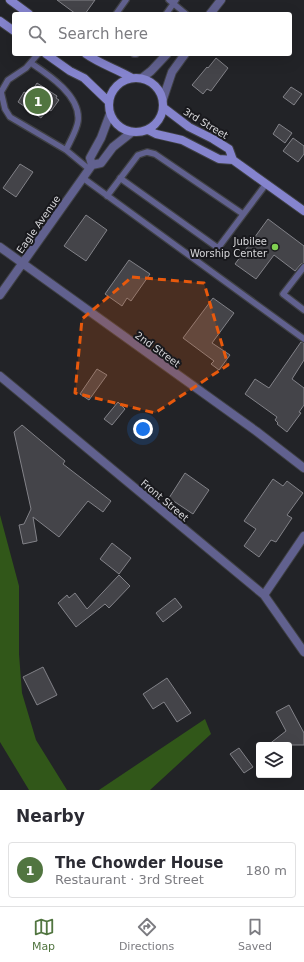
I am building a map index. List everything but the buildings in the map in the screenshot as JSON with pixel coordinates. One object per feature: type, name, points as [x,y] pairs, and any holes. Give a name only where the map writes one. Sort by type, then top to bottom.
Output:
[{"type":"street","points":[[10,0],[26,12]]},
{"type":"street","points":[[212,12],[221,0]]},
{"type":"street","points":[[0,21],[12,30]]},
{"type":"street","points":[[49,56],[70,71],[84,78],[109,102]]},
{"type":"street","points":[[89,56],[106,66],[122,72],[132,78]]},
{"type":"street","points":[[142,78],[156,67],[165,56]]},
{"type":"street","points":[[163,99],[172,72],[184,56]]},
{"type":"street","points":[[132,78],[142,78],[149,81],[160,92],[163,99],[164,108],[161,117],[156,124],[148,130],[140,132],[125,130],[114,121],[110,114],[109,102],[111,95],[119,84],[132,78]]},
{"type":"street","name":"3rd Street","points":[[164,108],[189,127],[229,149],[233,160]]},
{"type":"street","name":"Eagle Avenue","points":[[91,167],[90,158],[101,138],[110,114]]},
{"type":"street","name":"3rd Street","points":[[148,130],[156,134],[182,140],[219,159],[233,160],[304,211]]},
{"type":"street","name":"Eagle Avenue","points":[[0,295],[91,167],[101,163],[113,147],[132,132]]},
{"type":"street","name":"2nd Street","points":[[0,247],[256,431],[304,468]]},
{"type":"street","name":"Front Street","points":[[0,376],[264,595],[304,652]]},
{"type":"street","points":[[264,595],[304,536]]},
{"type":"lane","points":[[117,12],[126,0]]},
{"type":"lane","points":[[167,12],[172,1],[184,12]]},
{"type":"lane","points":[[36,56],[31,63],[8,80],[1,92],[5,109],[10,117],[66,150],[91,167]]},
{"type":"lane","points":[[31,63],[53,78],[73,99],[77,110],[78,121],[66,150]]},
{"type":"lane","points":[[107,196],[138,155],[147,152],[155,154],[244,214]]},
{"type":"lane","points":[[83,178],[304,339]]},
{"type":"lane","points":[[120,178],[218,248],[266,184]]},
{"type":"lane","points":[[304,267],[283,294],[304,310]]},
{"type":"highlighted area","points":[[132,277],[204,283],[228,365],[155,413],[75,393],[82,319]]},
{"type":"green space","points":[[0,515],[19,586],[19,654],[22,693],[36,740],[67,790],[29,790],[0,742]]},
{"type":"green space","points":[[205,719],[211,734],[150,790],[99,790]]},
{"type":"place","name":"The Chowder House","points":[[38,101]]},
{"type":"place","name":"Jubilee Worship Center","points":[[275,247]]}]
